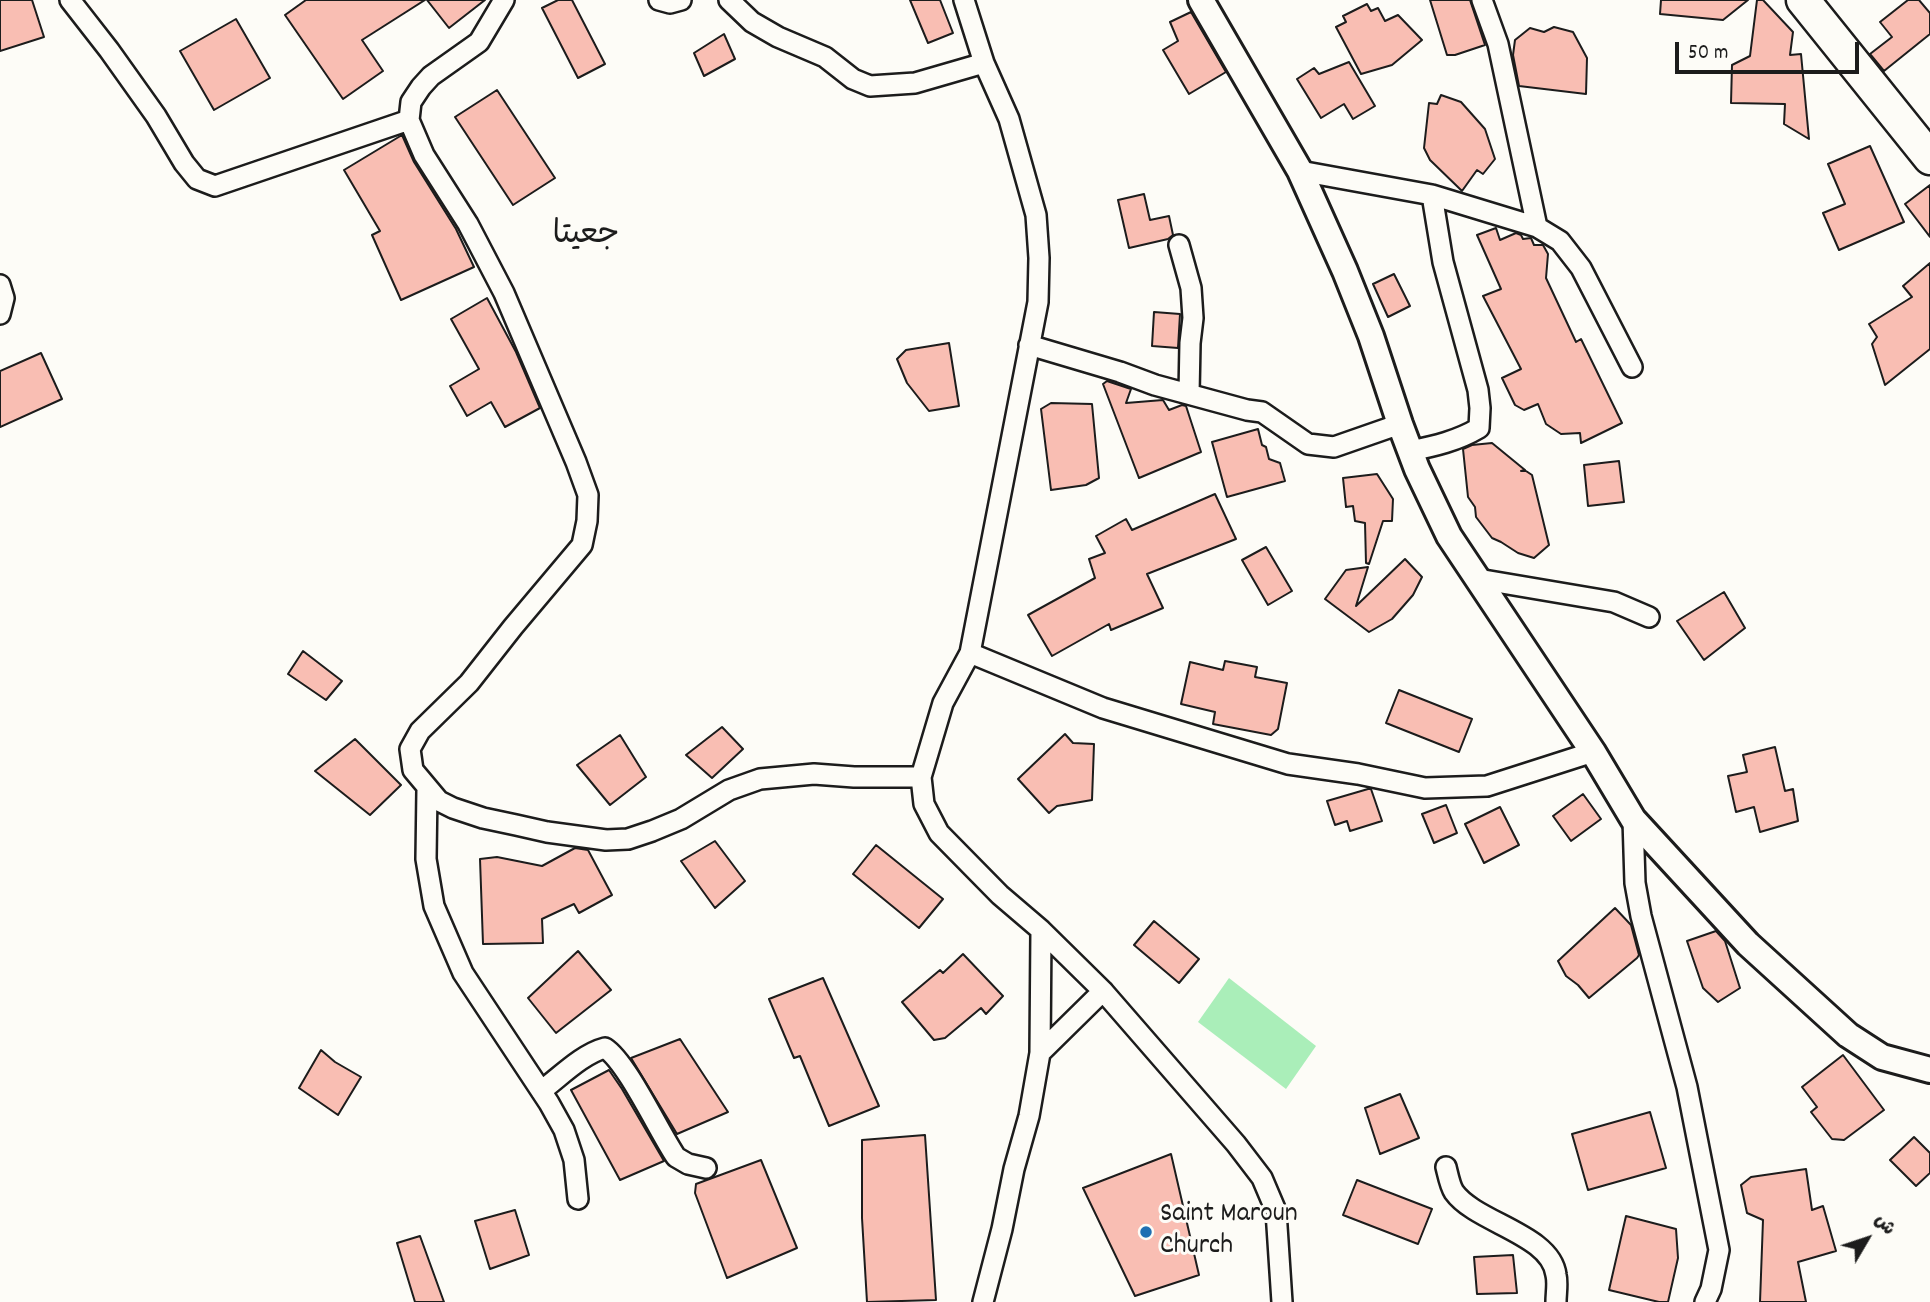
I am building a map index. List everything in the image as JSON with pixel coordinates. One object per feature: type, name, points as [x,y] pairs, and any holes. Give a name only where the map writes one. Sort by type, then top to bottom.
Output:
[{"type":"highway","points":[[1803,0],[1930,158]]},
{"type":"street","points":[[70,0],[148,105],[190,171],[197,179],[215,186],[408,120]]},
{"type":"street","points":[[504,0],[479,42],[430,76],[421,87],[411,102],[408,120],[424,155],[468,224],[504,293],[588,495],[587,522],[582,545],[469,683],[420,730],[410,749],[412,770],[439,801],[453,808],[483,818],[547,832],[606,840],[628,839],[652,831],[681,819],[729,790],[760,779],[814,774],[921,777]]},
{"type":"street","points":[[659,0],[670,3],[681,0]]},
{"type":"street","points":[[729,0],[752,22],[825,57],[853,79],[870,86],[915,83],[984,63]]},
{"type":"street","points":[[964,0],[984,63],[1009,119],[1036,215],[1038,302],[970,653],[943,703],[921,777],[924,804],[939,833],[1000,895],[1041,930],[1103,991],[1236,1144],[1262,1178],[1276,1211],[1282,1302]]},
{"type":"street","points":[[1201,0],[1300,170],[1371,336],[1410,451],[1449,536],[1593,752],[1633,819],[1748,944],[1848,1035],[1882,1057],[1930,1070]]},
{"type":"street","points":[[1482,0],[1498,44],[1537,227]]},
{"type":"street","points":[[1300,170],[1432,195],[1537,227],[1560,241],[1581,268],[1632,367]]},
{"type":"street","points":[[1410,451],[1441,445],[1479,428],[1478,390],[1443,262],[1432,195]]},
{"type":"street","points":[[1180,245],[1191,288],[1193,317],[1189,394]]},
{"type":"street","points":[[0,285],[4,298],[0,314]]},
{"type":"street","points":[[1029,345],[1189,394],[1262,412],[1308,444],[1334,447],[1400,424]]},
{"type":"street","points":[[1478,579],[1614,603],[1649,617]]},
{"type":"street","points":[[970,653],[1103,708],[1288,764],[1358,774],[1425,788],[1487,786],[1593,752]]},
{"type":"street","points":[[427,789],[426,859],[434,906],[463,973],[564,1130],[574,1160],[578,1199]]},
{"type":"street","points":[[1633,819],[1635,883],[1641,916],[1687,1087],[1719,1250],[1711,1289],[1705,1302]]},
{"type":"street","points":[[983,1302],[1029,1116],[1040,1053],[1041,930]]},
{"type":"street","points":[[1040,1053],[1103,991]]},
{"type":"street","points":[[541,1091],[583,1060],[605,1048],[630,1080],[676,1157],[688,1164],[706,1168]]},
{"type":"street","points":[[1446,1167],[1453,1191],[1475,1212],[1519,1234],[1546,1253],[1556,1273],[1556,1302]]},
{"type":"green space","points":[[1229,978],[1316,1046],[1286,1089],[1198,1022]]},
{"type":"building","points":[[0,0],[32,0],[44,37],[0,51]]},
{"type":"building","points":[[306,0],[425,0],[362,40],[383,71],[343,99],[285,15]]},
{"type":"building","points":[[427,0],[485,0],[449,28]]},
{"type":"building","points":[[558,0],[572,0],[605,64],[578,78],[542,8]]},
{"type":"building","points":[[910,0],[940,0],[953,33],[928,43]]},
{"type":"building","points":[[1430,0],[1470,0],[1485,45],[1447,55]]},
{"type":"building","points":[[1661,0],[1748,0],[1723,20],[1660,14]]},
{"type":"building","points":[[1757,0],[1763,0],[1793,32],[1790,55],[1801,54],[1809,139],[1784,124],[1785,104],[1731,103],[1732,65],[1750,56]]},
{"type":"building","points":[[1908,0],[1919,0],[1930,13],[1930,34],[1884,71],[1870,54],[1892,37],[1880,22]]},
{"type":"building","points":[[1367,4],[1371,11],[1378,8],[1385,21],[1398,15],[1422,40],[1392,65],[1361,74],[1336,27],[1346,22],[1343,16]]},
{"type":"building","points":[[1191,12],[1226,72],[1189,94],[1163,50],[1178,41],[1170,22]]},
{"type":"building","points":[[236,19],[270,78],[214,110],[180,51]]},
{"type":"building","points":[[1554,27],[1573,32],[1587,58],[1586,94],[1519,86],[1513,55],[1515,40],[1530,28],[1544,32]]},
{"type":"building","points":[[724,34],[735,59],[704,76],[694,53]]},
{"type":"building","points":[[1349,62],[1375,106],[1353,119],[1344,104],[1321,118],[1297,79],[1314,68],[1319,74]]},
{"type":"building","points":[[497,90],[555,178],[513,205],[455,117]]},
{"type":"building","points":[[1441,95],[1461,102],[1485,129],[1495,159],[1483,174],[1477,170],[1462,191],[1430,160],[1424,148],[1429,103],[1437,104]]},
{"type":"building","points":[[402,135],[414,162],[456,229],[474,267],[401,300],[372,235],[380,231],[344,170]]},
{"type":"building","points":[[1870,146],[1904,222],[1839,250],[1823,213],[1845,204],[1828,164]]},
{"type":"building","points":[[1930,185],[1930,237],[1905,204]]},
{"type":"building","points":[[1144,194],[1150,220],[1169,216],[1173,235],[1168,239],[1129,248],[1118,200]]},
{"type":"building","points":[[1496,228],[1500,240],[1516,233],[1523,239],[1531,238],[1534,245],[1543,245],[1548,254],[1546,278],[1576,342],[1581,339],[1622,423],[1581,443],[1580,433],[1561,434],[1546,424],[1538,404],[1524,410],[1515,405],[1502,378],[1521,369],[1483,296],[1501,289],[1477,235]]},
{"type":"building","points":[[1930,263],[1930,349],[1885,385],[1872,344],[1877,337],[1869,324],[1912,297],[1903,286]]},
{"type":"building","points":[[1394,274],[1410,306],[1388,317],[1373,284]]},
{"type":"building","points":[[487,298],[516,352],[540,408],[505,427],[491,402],[467,416],[450,386],[479,369],[451,319]]},
{"type":"building","points":[[1154,312],[1180,314],[1178,348],[1152,346]]},
{"type":"building","points":[[949,343],[959,406],[929,411],[907,383],[897,359],[906,350]]},
{"type":"building","points":[[41,353],[62,399],[0,427],[0,371]]},
{"type":"building","points":[[1107,381],[1131,389],[1126,403],[1163,400],[1169,410],[1186,406],[1201,452],[1139,478],[1103,384]]},
{"type":"building","points":[[1051,403],[1092,404],[1099,478],[1086,485],[1051,490],[1041,409]]},
{"type":"building","points":[[1258,429],[1269,459],[1280,463],[1285,481],[1227,497],[1212,442]]},
{"type":"building","points":[[1492,443],[1525,470],[1521,471],[1532,475],[1549,545],[1534,558],[1518,553],[1492,538],[1476,517],[1475,507],[1468,497],[1463,449]]},
{"type":"building","points":[[1619,461],[1624,502],[1588,506],[1584,465]]},
{"type":"building","points":[[1377,474],[1393,499],[1392,521],[1383,521],[1369,564],[1366,563],[1365,523],[1355,521],[1353,506],[1346,507],[1343,478]]},
{"type":"building","points":[[1215,494],[1236,539],[1147,574],[1163,608],[1111,630],[1109,624],[1052,656],[1028,615],[1095,578],[1089,559],[1105,553],[1096,536],[1126,519],[1132,530]]},
{"type":"building","points":[[1266,547],[1292,591],[1268,605],[1242,560]]},
{"type":"building","points":[[1405,559],[1422,577],[1413,595],[1392,619],[1369,632],[1325,599],[1346,570],[1368,567],[1356,606]]},
{"type":"building","points":[[1724,592],[1745,628],[1704,660],[1677,621]]},
{"type":"building","points":[[303,651],[342,681],[326,700],[288,674]]},
{"type":"building","points":[[1225,661],[1257,667],[1255,677],[1287,683],[1278,729],[1271,735],[1213,724],[1215,712],[1181,704],[1190,662],[1223,670]]},
{"type":"building","points":[[1399,690],[1472,719],[1459,752],[1386,723]]},
{"type":"building","points":[[722,727],[743,749],[712,778],[686,755]]},
{"type":"building","points":[[1065,734],[1073,743],[1094,744],[1092,800],[1057,806],[1049,813],[1018,779]]},
{"type":"building","points":[[620,735],[646,777],[610,805],[577,765]]},
{"type":"building","points":[[355,739],[401,785],[370,815],[315,771]]},
{"type":"building","points":[[1775,747],[1785,791],[1793,789],[1798,821],[1760,832],[1754,807],[1736,812],[1728,776],[1747,772],[1743,755]]},
{"type":"building","points":[[1371,789],[1382,821],[1350,831],[1347,821],[1335,825],[1327,801]]},
{"type":"building","points":[[1583,794],[1601,819],[1571,841],[1553,816]]},
{"type":"building","points":[[1446,805],[1457,833],[1434,843],[1422,814]]},
{"type":"building","points":[[1500,807],[1519,845],[1484,863],[1465,824]]},
{"type":"building","points":[[715,841],[745,881],[715,908],[681,861]]},
{"type":"building","points":[[876,845],[943,899],[919,928],[853,874]]},
{"type":"building","points":[[575,848],[588,850],[612,895],[579,913],[574,904],[542,919],[543,943],[483,944],[480,859],[497,857],[542,866]]},
{"type":"building","points":[[1615,908],[1631,925],[1639,955],[1589,998],[1566,976],[1558,961]]},
{"type":"building","points":[[1154,921],[1199,959],[1179,983],[1134,945]]},
{"type":"building","points":[[1716,931],[1725,941],[1740,988],[1718,1002],[1703,988],[1687,941]]},
{"type":"building","points":[[578,951],[611,990],[556,1033],[528,998]]},
{"type":"building","points":[[963,954],[1003,996],[986,1014],[981,1008],[945,1038],[934,1040],[902,1002],[940,970],[943,973]]},
{"type":"building","points":[[823,978],[879,1106],[829,1126],[800,1056],[794,1058],[769,999]]},
{"type":"building","points":[[680,1039],[728,1112],[677,1134],[631,1058]]},
{"type":"building","points":[[321,1050],[335,1062],[361,1077],[338,1115],[299,1088]]},
{"type":"building","points":[[1843,1055],[1884,1110],[1844,1140],[1832,1139],[1811,1112],[1817,1107],[1802,1087]]},
{"type":"building","points":[[609,1070],[664,1161],[620,1180],[571,1090]]},
{"type":"building","points":[[1400,1094],[1419,1138],[1380,1154],[1365,1108]]},
{"type":"building","points":[[1650,1112],[1666,1168],[1588,1190],[1572,1134]]},
{"type":"building","points":[[925,1135],[936,1300],[867,1302],[862,1218],[862,1140]]},
{"type":"building","points":[[1914,1137],[1930,1153],[1930,1173],[1916,1186],[1890,1160]]},
{"type":"building","name":"Saint Maroun Church","points":[[1171,1154],[1199,1275],[1135,1296],[1083,1188]]},
{"type":"building","points":[[761,1160],[797,1248],[727,1278],[695,1193],[696,1184]]},
{"type":"building","points":[[1806,1169],[1812,1210],[1823,1206],[1836,1251],[1798,1262],[1806,1302],[1760,1302],[1763,1220],[1747,1213],[1741,1185],[1751,1177]]},
{"type":"building","points":[[1357,1180],[1432,1209],[1418,1244],[1343,1215]]},
{"type":"building","points":[[515,1210],[529,1255],[490,1269],[475,1221]]},
{"type":"building","points":[[1626,1216],[1676,1229],[1678,1258],[1668,1302],[1609,1290]]},
{"type":"building","points":[[420,1236],[444,1302],[415,1302],[397,1243]]},
{"type":"building","points":[[1513,1255],[1517,1293],[1477,1294],[1474,1257]]},
{"type":"place","name":"Saint Maroun Church","points":[[1146,1232]]},
{"type":"district","name":"جعيتا","points":[[586,238]]}]
